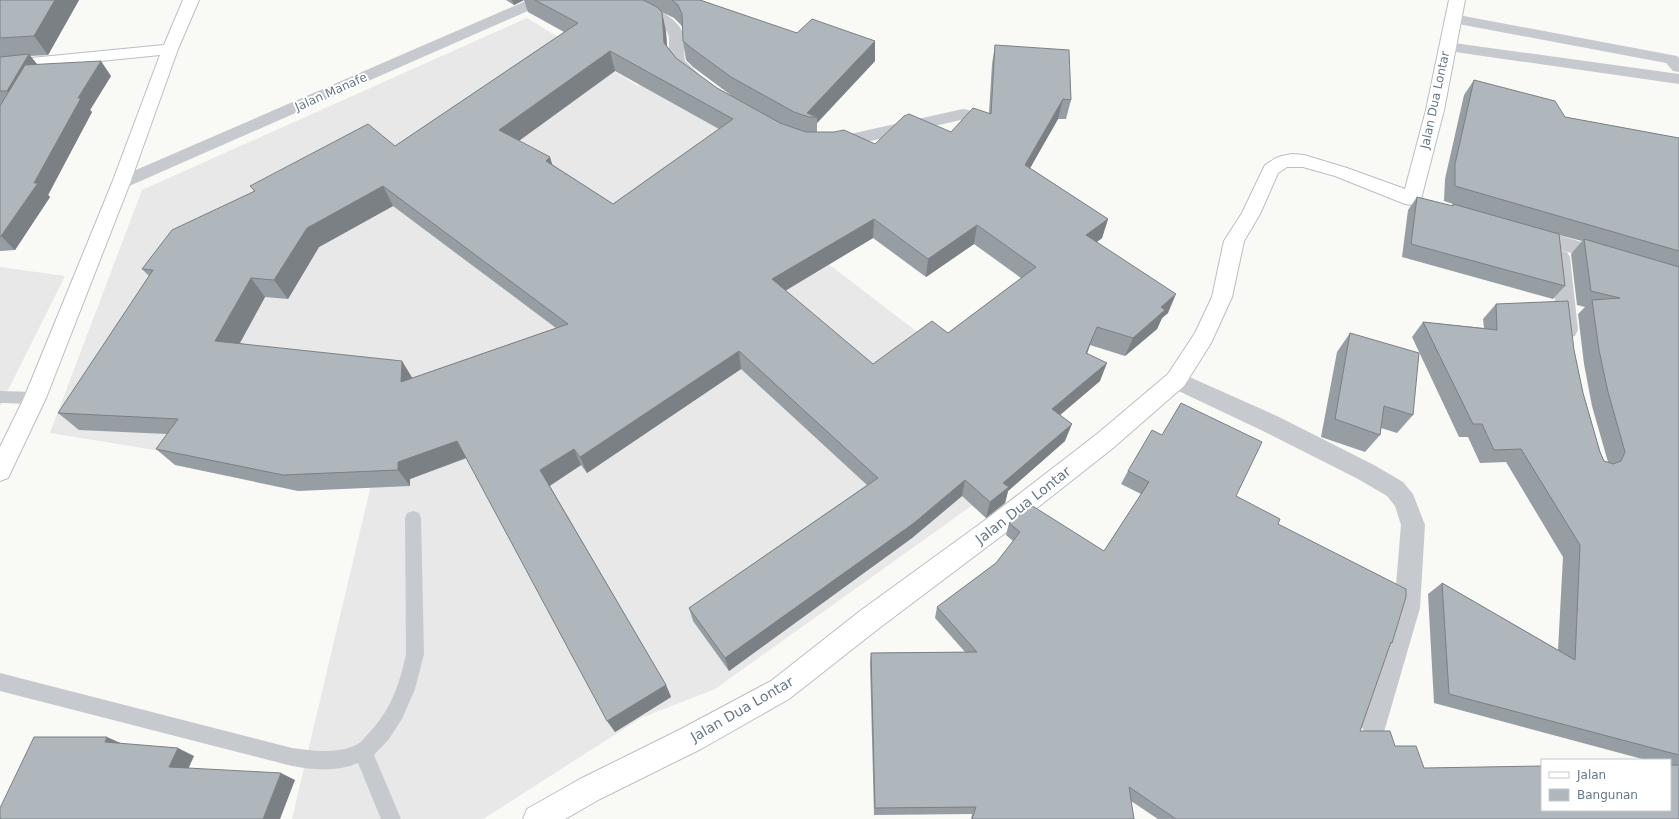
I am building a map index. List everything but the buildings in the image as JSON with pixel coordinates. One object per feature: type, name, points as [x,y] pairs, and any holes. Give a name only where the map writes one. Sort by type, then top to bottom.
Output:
[{"type":"street","points":[[0,471],[35,398],[120,183],[170,48],[191,0]]},
{"type":"street","name":"Jalan Manafe","points":[[120,183],[541,0]]},
{"type":"street","points":[[622,0],[667,22],[674,29],[676,34],[677,62],[686,72],[709,89]]},
{"type":"street","name":"Jalan Dua Lontar","points":[[537,819],[590,789],[691,739],[780,690],[869,620],[1002,522],[1105,441],[1176,380],[1204,337],[1222,297],[1234,241],[1251,214],[1271,169],[1282,162],[1292,160],[1304,161],[1341,172],[1419,201],[1447,47],[1458,0]]},
{"type":"street","points":[[1453,19],[1671,59],[1679,67]]},
{"type":"street","points":[[1501,28],[1502,54]]},
{"type":"street","points":[[1447,47],[1679,79]]},
{"type":"street","points":[[0,66],[170,48]]},
{"type":"street","points":[[813,144],[834,144],[963,114]]},
{"type":"street","points":[[1514,229],[1619,260]]},
{"type":"street","points":[[1558,242],[1570,349]]},
{"type":"street","points":[[1176,380],[1271,424],[1366,472],[1395,489],[1405,501],[1412,525],[1407,608],[1374,722]]},
{"type":"lane","points":[[0,397],[35,398]]},
{"type":"lane","points":[[0,682],[306,760],[335,759],[363,752],[382,733],[401,703],[412,672],[415,654],[413,518]]},
{"type":"lane","points":[[363,752],[390,819]]},
{"type":"shaded area","points":[[527,18],[638,86],[664,71],[843,173],[805,246],[1061,442],[715,689],[641,718],[483,819],[292,819],[371,485],[50,433],[142,190]]},
{"type":"shaded area","points":[[0,267],[65,276],[0,406]]}]
